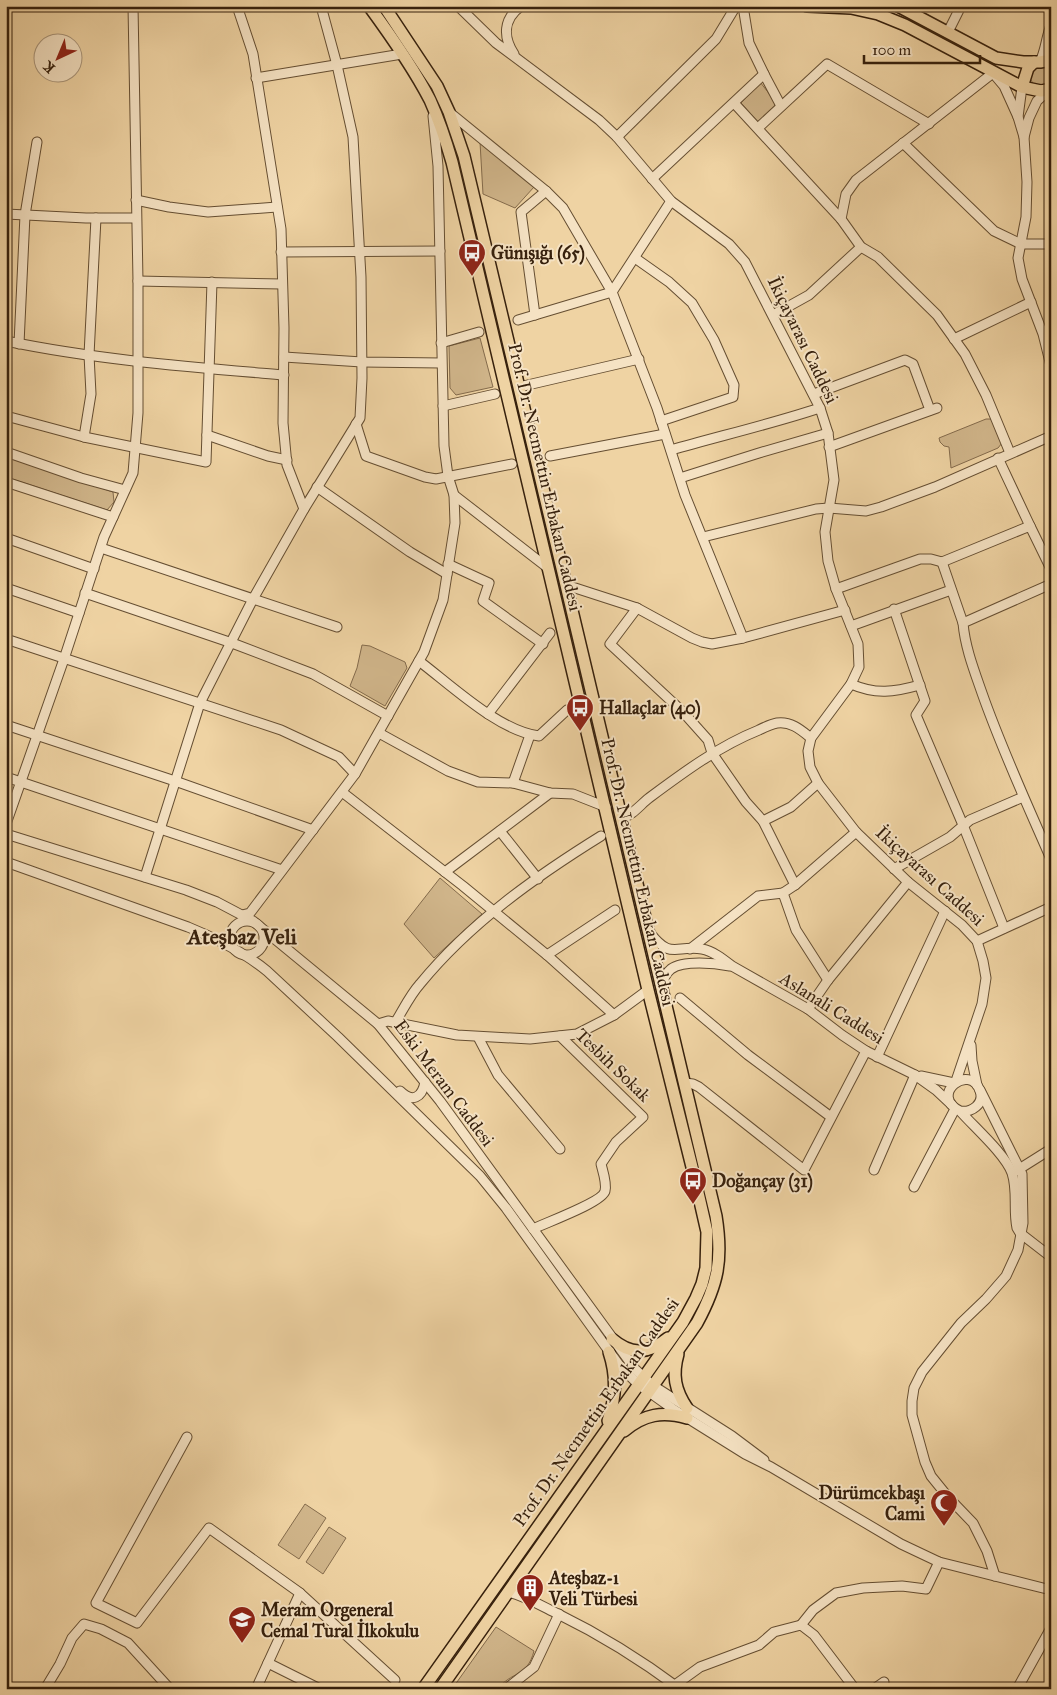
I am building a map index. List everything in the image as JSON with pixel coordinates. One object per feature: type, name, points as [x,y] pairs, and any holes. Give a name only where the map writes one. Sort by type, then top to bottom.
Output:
[{"type":"main road","name":"Prof. Dr. Necmettin Erbakan Caddesi","points":[[384,6],[427,69],[449,112],[464,156],[685,1083],[716,1216],[720,1250],[712,1292],[697,1323],[602,1435],[423,1689]]},
{"type":"main road","points":[[807,6],[851,8],[878,14],[905,25],[1022,87],[1040,91],[1050,89]]},
{"type":"main road","points":[[898,6],[996,58],[1011,61],[1045,61]]},
{"type":"main road","name":"Prof. Dr. Necmettin Erbakan Caddesi","points":[[369,8],[402,54],[430,102],[452,162],[707,1232],[706,1268],[702,1284],[683,1322],[615,1438],[440,1689]]},
{"type":"main road","points":[[1022,87],[1028,68],[1045,61]]},
{"type":"main road","points":[[612,1339],[626,1349],[638,1352],[646,1351],[661,1344],[683,1322]]},
{"type":"main road","points":[[615,1438],[630,1426],[646,1417],[687,1413],[678,1394],[674,1374],[682,1343]]},
{"type":"main road","points":[[602,1435],[612,1409],[616,1389],[615,1373],[609,1352]]},
{"type":"street","points":[[6,824],[101,548],[133,473],[138,413],[138,281],[132,6]]},
{"type":"street","points":[[237,6],[253,54],[281,228],[284,357],[283,423],[287,465],[304,509]]},
{"type":"street","points":[[146,877],[200,703],[253,599],[304,509],[360,418],[362,362],[353,137],[338,65],[321,6]]},
{"type":"street","name":"İkiçayarası Caddesi","points":[[458,6],[496,43],[599,120],[617,137],[671,201],[729,244],[745,262],[814,394],[828,433],[834,480],[825,532],[828,561],[836,589],[858,644],[859,667],[851,684],[811,738],[808,751],[810,767],[818,783],[856,832],[908,882],[962,925],[977,941],[984,961],[986,978],[982,1004],[955,1082]]},
{"type":"street","points":[[515,56],[506,39],[506,26],[511,14],[521,6]]},
{"type":"street","points":[[617,137],[716,38],[736,6]]},
{"type":"street","points":[[742,6],[749,43],[781,106]]},
{"type":"street","points":[[948,32],[961,6]]},
{"type":"street","points":[[1045,61],[1047,34],[1051,25]]},
{"type":"street","points":[[256,78],[402,54]]},
{"type":"street","points":[[758,128],[827,64],[929,124]]},
{"type":"street","points":[[841,219],[846,194],[856,180],[993,73],[1004,86],[1018,117],[1024,137],[1027,182],[1026,217],[1018,258],[1022,279],[1031,302],[1047,332],[1051,366]]},
{"type":"street","points":[[652,179],[764,74]]},
{"type":"street","points":[[1018,117],[1022,87]]},
{"type":"street","points":[[1024,137],[1029,118],[1037,101],[1050,89]]},
{"type":"street","points":[[242,915],[250,913],[356,774],[424,652],[443,600],[454,523],[454,495],[448,476],[444,446],[438,166],[435,128],[430,102]]},
{"type":"street","points":[[734,103],[841,219],[861,247],[878,257],[937,315],[965,354],[986,395],[1010,453]]},
{"type":"street","points":[[449,112],[546,191],[563,208],[612,292],[639,358],[680,478],[743,638]]},
{"type":"street","points":[[19,344],[25,215],[37,142]]},
{"type":"street","points":[[903,143],[994,231],[1020,244],[1051,244]]},
{"type":"street","points":[[535,315],[522,212],[546,191]]},
{"type":"street","points":[[136,200],[208,212],[277,207]]},
{"type":"street","points":[[518,320],[612,292],[671,201]]},
{"type":"street","points":[[6,214],[136,218]]},
{"type":"street","points":[[84,437],[91,394],[89,355],[96,218]]},
{"type":"street","points":[[773,315],[809,295],[861,247]]},
{"type":"street","points":[[281,252],[440,250]]},
{"type":"street","points":[[635,258],[669,282],[692,303],[714,340],[734,385],[733,397],[661,421]]},
{"type":"street","points":[[138,281],[282,284]]},
{"type":"street","points":[[6,416],[84,437],[206,462],[212,282]]},
{"type":"street","points":[[954,339],[1031,302]]},
{"type":"street","points":[[441,343],[479,332]]},
{"type":"street","points":[[6,341],[138,362],[284,375]]},
{"type":"street","points":[[284,357],[362,362],[441,363]]},
{"type":"street","points":[[519,386],[639,358]]},
{"type":"street","points":[[814,394],[905,360],[913,364],[933,409],[829,447]]},
{"type":"street","points":[[443,406],[495,394]]},
{"type":"street","points":[[671,450],[718,436],[773,423],[820,408]]},
{"type":"street","points":[[356,424],[366,456],[425,477],[436,479],[512,464]]},
{"type":"street","points":[[680,478],[759,452],[828,433]]},
{"type":"street","points":[[550,456],[665,434]]},
{"type":"street","points":[[207,435],[268,456],[287,460]]},
{"type":"street","points":[[703,537],[816,509],[829,508],[866,512],[935,487],[1051,436]]},
{"type":"street","points":[[6,452],[81,478],[125,490]]},
{"type":"street","points":[[998,458],[1051,569]]},
{"type":"street","points":[[6,482],[113,517]]},
{"type":"street","points":[[317,488],[410,552],[448,569],[489,583],[483,601],[543,644]]},
{"type":"street","points":[[454,495],[548,568]]},
{"type":"street","points":[[836,589],[920,559],[942,562],[1030,526]]},
{"type":"street","points":[[6,538],[94,569]]},
{"type":"street","points":[[101,548],[337,627]]},
{"type":"street","points":[[942,562],[963,623],[972,662],[995,731],[1051,859]]},
{"type":"street","points":[[963,623],[1051,584]]},
{"type":"street","points":[[566,585],[637,608],[702,642],[712,644],[743,638],[845,610]]},
{"type":"street","points":[[6,588],[79,612]]},
{"type":"street","points":[[851,626],[951,590]]},
{"type":"street","points":[[85,593],[232,642],[312,674],[388,716]]},
{"type":"street","points":[[637,608],[610,644],[683,712],[708,740],[712,753],[746,802],[763,821],[795,885]]},
{"type":"street","points":[[894,609],[925,700],[916,715],[1004,928]]},
{"type":"street","points":[[488,714],[550,633]]},
{"type":"street","points":[[6,639],[281,730],[339,757],[356,774]]},
{"type":"street","points":[[419,661],[498,721],[530,735],[539,736],[566,710]]},
{"type":"street","points":[[851,684],[865,690],[884,692],[920,685]]},
{"type":"street","points":[[622,818],[629,815],[647,799],[712,753],[746,735],[776,723],[790,724],[801,729],[811,738]]},
{"type":"street","points":[[6,726],[176,781],[313,830]]},
{"type":"street","points":[[379,732],[448,771],[478,782],[513,783],[550,793],[573,794],[606,807]]},
{"type":"street","points":[[513,783],[530,735]]},
{"type":"street","points":[[6,777],[282,870]]},
{"type":"street","points":[[763,821],[791,807],[818,783]]},
{"type":"street","points":[[342,792],[493,910],[547,955],[614,1016]]},
{"type":"street","points":[[445,872],[550,793]]},
{"type":"street","points":[[894,869],[950,837],[970,820],[1023,797]]},
{"type":"street","points":[[500,831],[538,879]]},
{"type":"street","points":[[690,949],[758,896],[783,893],[795,885],[856,832]]},
{"type":"street","name":"Eski Meram Caddesi","points":[[6,834],[202,896],[242,915],[262,928],[378,1024],[424,1082],[646,1384]]},
{"type":"street","points":[[395,1022],[418,986],[450,949],[493,910],[601,836]]},
{"type":"street","name":"Eski Meram Caddesi","points":[[6,862],[205,934],[255,961],[268,971],[480,1176],[506,1208],[609,1352],[628,1374],[646,1384],[745,1454],[771,1467],[900,1544],[939,1562],[1051,1590]]},
{"type":"street","points":[[808,1009],[828,980],[908,882]]},
{"type":"street","points":[[783,893],[796,930],[828,980]]},
{"type":"street","points":[[977,941],[1051,907]]},
{"type":"street","points":[[547,955],[615,910]]},
{"type":"street","points":[[877,1057],[945,911]]},
{"type":"street","name":"Aslanali Caddesi","points":[[649,932],[663,947],[671,951],[700,949],[722,958],[732,966],[808,1009],[866,1051],[915,1075],[956,1108],[1016,1171]]},
{"type":"street","name":"Aslanali Caddesi","points":[[662,986],[666,974],[671,969],[682,965],[705,963],[732,966]]},
{"type":"street","points":[[378,1024],[388,1021],[456,1035],[530,1039],[578,1034],[614,1016],[648,990]]},
{"type":"street","points":[[680,998],[748,1055],[831,1117]]},
{"type":"street","points":[[478,1036],[498,1075],[560,1149]]},
{"type":"street","name":"Tesbih Sokak","points":[[533,1229],[589,1205],[602,1197],[605,1193],[605,1188],[601,1164],[616,1142],[643,1117],[560,1036]]},
{"type":"street","points":[[338,1037],[359,1051],[406,1097],[418,1096],[423,1091],[424,1082]]},
{"type":"street","points":[[970,1040],[972,1061],[978,1088],[980,1100],[974,1108],[965,1112],[956,1108],[948,1096],[949,1090],[955,1082],[967,1080],[978,1088],[991,1114],[1016,1171],[1016,1222],[1020,1233],[1018,1250],[1006,1276],[961,1323],[922,1372],[914,1388],[912,1415],[925,1462],[931,1476],[977,1530],[987,1551],[995,1576]]},
{"type":"street","points":[[685,1083],[700,1087],[804,1170],[866,1051]]},
{"type":"street","points":[[874,1170],[915,1075]]},
{"type":"street","name":"Aslanali Caddesi","points":[[915,1075],[955,1082]]},
{"type":"street","points":[[914,1187],[956,1108]]},
{"type":"street","points":[[1016,1171],[1051,1148]]},
{"type":"street","points":[[1020,1233],[1051,1257]]},
{"type":"street","points":[[187,1437],[96,1604],[137,1623],[209,1528],[300,1593],[395,1680]]},
{"type":"street","points":[[509,1592],[523,1596],[591,1630],[678,1687],[700,1667],[759,1645],[774,1632],[801,1624],[813,1610],[836,1593],[863,1588],[902,1586],[926,1589],[939,1562]]},
{"type":"street","points":[[256,1689],[300,1593]]},
{"type":"street","points":[[506,1689],[534,1667],[559,1614]]},
{"type":"street","points":[[44,1689],[60,1664],[72,1638],[84,1624],[108,1632],[128,1643],[170,1689]]},
{"type":"street","points":[[801,1624],[814,1635],[855,1689]]},
{"type":"street","points":[[1017,1689],[1051,1628]]},
{"type":"street","points":[[268,1663],[320,1689]]},
{"type":"street","points":[[874,1689],[884,1682]]},
{"type":"shaded area","points":[[1040,66],[1047,69],[1050,76],[1047,83],[1040,86],[1033,83],[1030,76],[1033,69]]},
{"type":"shaded area","points":[[760,82],[775,101],[775,107],[759,123],[741,103]]},
{"type":"shaded area","points":[[480,142],[534,187],[515,208],[483,194]]},
{"type":"shaded area","points":[[480,338],[493,387],[456,395],[450,388],[449,346]]},
{"type":"shaded area","points":[[986,419],[991,419],[994,422],[1002,443],[998,448],[951,468],[949,447],[944,446],[939,438]]},
{"type":"shaded area","points":[[6,457],[113,492],[114,502],[107,510],[6,477]]},
{"type":"shaded area","points":[[362,645],[370,646],[405,662],[407,668],[385,706],[350,686],[357,668]]},
{"type":"shaded area","points":[[440,878],[482,914],[434,958],[404,924]]},
{"type":"shaded area","points":[[305,1504],[326,1518],[299,1559],[278,1545]]},
{"type":"shaded area","points":[[329,1527],[346,1538],[323,1574],[306,1562]]},
{"type":"shaded area","points":[[496,1627],[534,1651],[527,1666],[508,1679],[498,1689],[452,1689]]},
{"type":"place","name":"Günışığı (65)","points":[[472,277]]},
{"type":"place","name":"Hallaçlar (40)","points":[[580,732]]},
{"type":"place","name":"Doğançay (31)","points":[[693,1205]]},
{"type":"place","name":"Dürümcekbaşı Cami","points":[[944,1527]]},
{"type":"place","name":"Ateşbaz-ı Veli Türbesi","points":[[530,1612]]},
{"type":"place","name":"Meram Orgeneral Cemal Tural İlkokulu","points":[[242,1644]]},
{"type":"district","name":"Ateşbaz Veli","points":[[242,936]]}]
